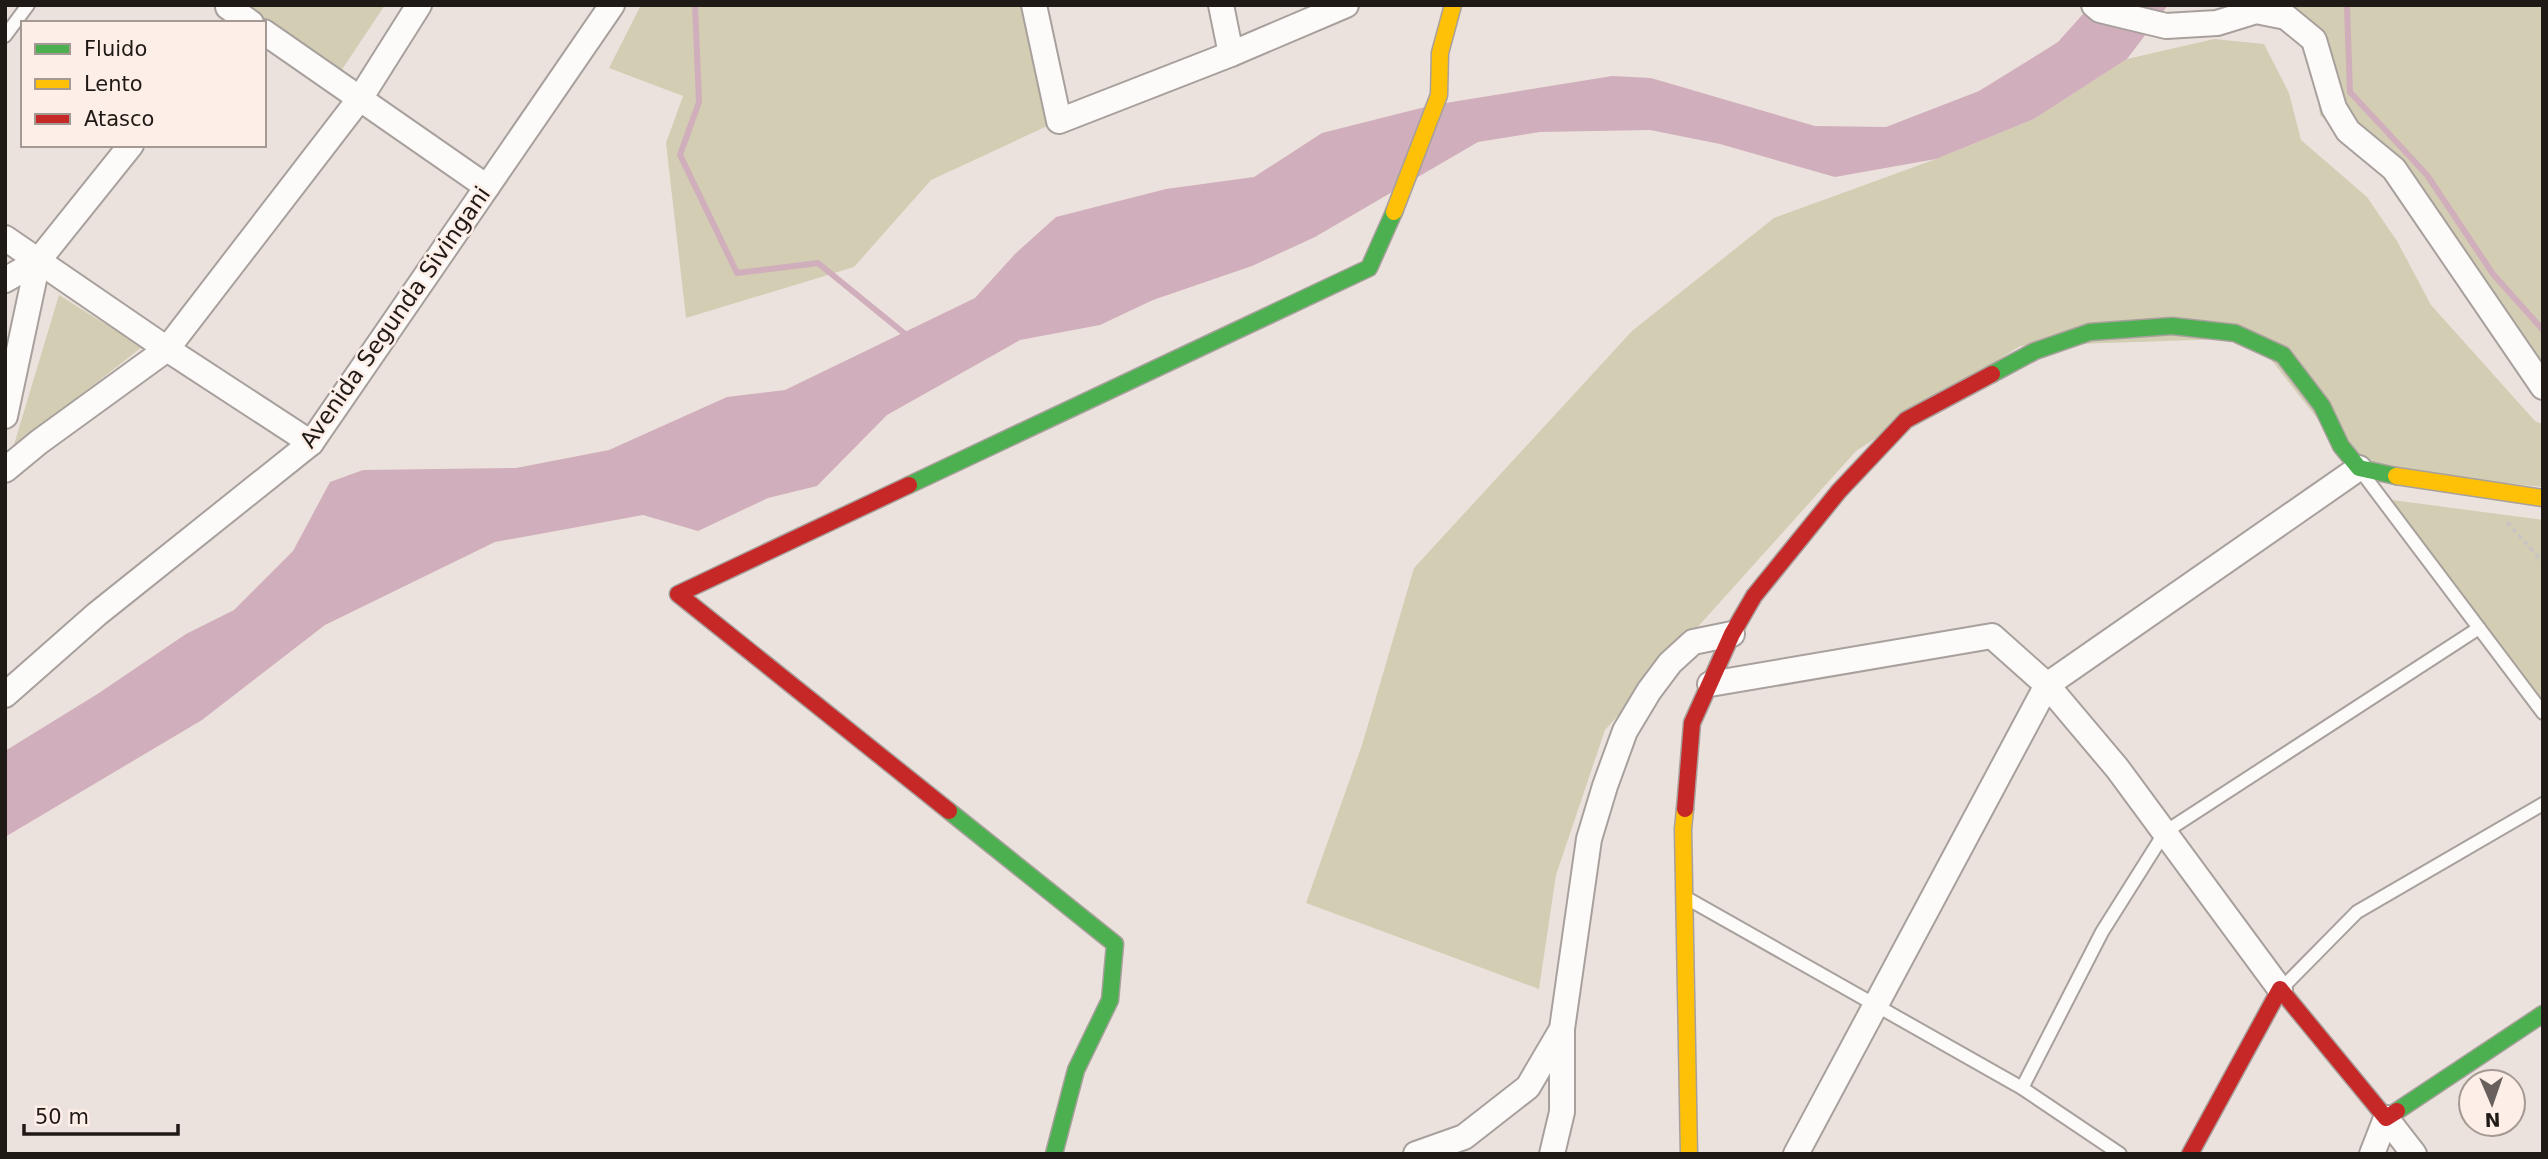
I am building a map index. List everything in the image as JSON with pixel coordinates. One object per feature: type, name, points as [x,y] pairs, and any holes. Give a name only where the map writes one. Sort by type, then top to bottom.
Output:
[{"type":"street","points":[[5,470],[167,349],[361,97],[419,5]]},
{"type":"street","name":"Avenida Segunda Sivingani","points":[[5,695],[97,614],[311,443],[612,5]]},
{"type":"street","points":[[1034,5],[1059,121],[1231,54],[1346,5]]},
{"type":"street","points":[[1221,5],[1231,54]]},
{"type":"street","points":[[1054,1154],[1076,1070],[1110,1000],[1115,944],[678,594],[1369,268],[1391,220],[1439,96],[1440,53],[1453,5]]},
{"type":"street","points":[[2094,5],[2100,10],[2166,26],[2217,23],[2256,11],[2286,17],[2314,40],[2334,108],[2348,131],[2394,169],[2543,387]]},
{"type":"street","points":[[226,10],[247,21]]},
{"type":"street","points":[[266,33],[487,187]]},
{"type":"street","points":[[5,280],[38,261],[129,147]]},
{"type":"street","points":[[5,238],[311,443]]},
{"type":"street","points":[[5,416],[38,261]]},
{"type":"street","points":[[1689,1154],[1683,829],[1692,723],[1732,634],[1754,596],[1839,491],[1906,421],[2035,351],[2090,332],[2172,326],[2223,332],[2235,334],[2283,355],[2322,406],[2341,446],[2359,468],[2543,498]]},
{"type":"street","points":[[1796,1154],[2047,685],[2359,468]]},
{"type":"street","points":[[1552,1154],[1562,1112],[1562,1029],[1589,839],[1605,786],[1625,731],[1648,691],[1670,663],[1693,642],[1732,634]]},
{"type":"street","points":[[1710,684],[1992,636],[2047,685],[2117,768],[2280,989],[2414,1154]]},
{"type":"street","points":[[2190,1154],[2280,989]]},
{"type":"street","points":[[2372,1154],[2386,1118],[2543,1014]]},
{"type":"street","points":[[1416,1154],[1464,1137],[1528,1087],[1562,1029]]},
{"type":"lane","points":[[5,36],[28,5]]},
{"type":"lane","points":[[2359,468],[2543,713]]},
{"type":"lane","points":[[2022,1088],[2102,932],[2165,832],[2479,628]]},
{"type":"lane","points":[[2280,989],[2357,912],[2543,804]]},
{"type":"lane","points":[[1683,896],[2022,1088],[2120,1154]]},
{"type":"path","points":[[2502,516],[2543,562]]},
{"type":"shaded area","points":[[237,5],[385,5],[339,74],[266,25],[266,21],[261,21]]},
{"type":"shaded area","points":[[641,5],[1027,5],[1056,122],[931,180],[854,267],[686,318],[666,143],[683,96],[609,68]]},
{"type":"shaded area","points":[[2091,5],[2168,5],[2127,59],[2034,119],[1936,159],[1835,177],[1720,144],[1650,130],[1540,132],[1478,142],[1315,237],[1252,266],[1153,300],[1100,325],[1020,340],[887,415],[817,486],[768,498],[698,531],[643,515],[495,542],[325,625],[202,720],[5,837],[5,751],[99,693],[186,634],[234,610],[293,551],[330,482],[363,470],[516,468],[609,450],[727,397],[785,390],[975,298],[1015,254],[1056,217],[1166,189],[1254,177],[1322,133],[1433,105],[1612,76],[1651,78],[1815,126],[1886,127],[1979,91],[2058,42]]},
{"type":"shaded area","points":[[2263,5],[2543,5],[2543,387],[2450,274],[2410,192],[2320,115],[2311,49]]},
{"type":"shaded area","points":[[2214,39],[2264,44],[2289,93],[2301,140],[2367,197],[2397,241],[2431,305],[2535,421],[2543,424],[2543,487],[2356,468],[2254,338],[2020,346],[1856,451],[1605,730],[1556,875],[1539,989],[1306,903],[1362,745],[1414,568],[1632,331],[1774,218],[1936,159],[2034,119],[2127,59]]},
{"type":"shaded area","points":[[59,295],[142,347],[13,448]]},
{"type":"shaded area","points":[[2385,499],[2543,520],[2543,700]]},
{"type":"waterway","points":[[695,5],[699,102],[680,155],[737,273],[818,263],[910,338]]},
{"type":"waterway","points":[[2345,5],[2350,92],[2427,175],[2493,274],[2543,330]]},
{"type":"traffic: fast","points":[[909,485],[1369,268],[1394,212]]},
{"type":"traffic: fast","points":[[1992,374],[2035,351],[2090,332],[2172,326],[2235,333],[2283,355],[2322,406],[2341,446],[2359,468],[2396,476]]},
{"type":"traffic: fast","points":[[949,811],[1115,944],[1110,1000],[1076,1070],[1054,1154]]},
{"type":"traffic: fast","points":[[2397,1111],[2543,1014]]},
{"type":"traffic: slow","points":[[1394,212],[1439,95],[1440,53],[1453,5]]},
{"type":"traffic: slow","points":[[2396,476],[2543,498]]},
{"type":"traffic: slow","points":[[1685,809],[1683,829],[1689,1154]]},
{"type":"traffic: jam","points":[[1685,809],[1692,723],[1732,634],[1754,596],[1839,491],[1906,420],[1992,374]]},
{"type":"traffic: jam","points":[[909,485],[678,594],[949,811]]},
{"type":"traffic: jam","points":[[2190,1154],[2280,989],[2386,1118],[2397,1111]]}]
